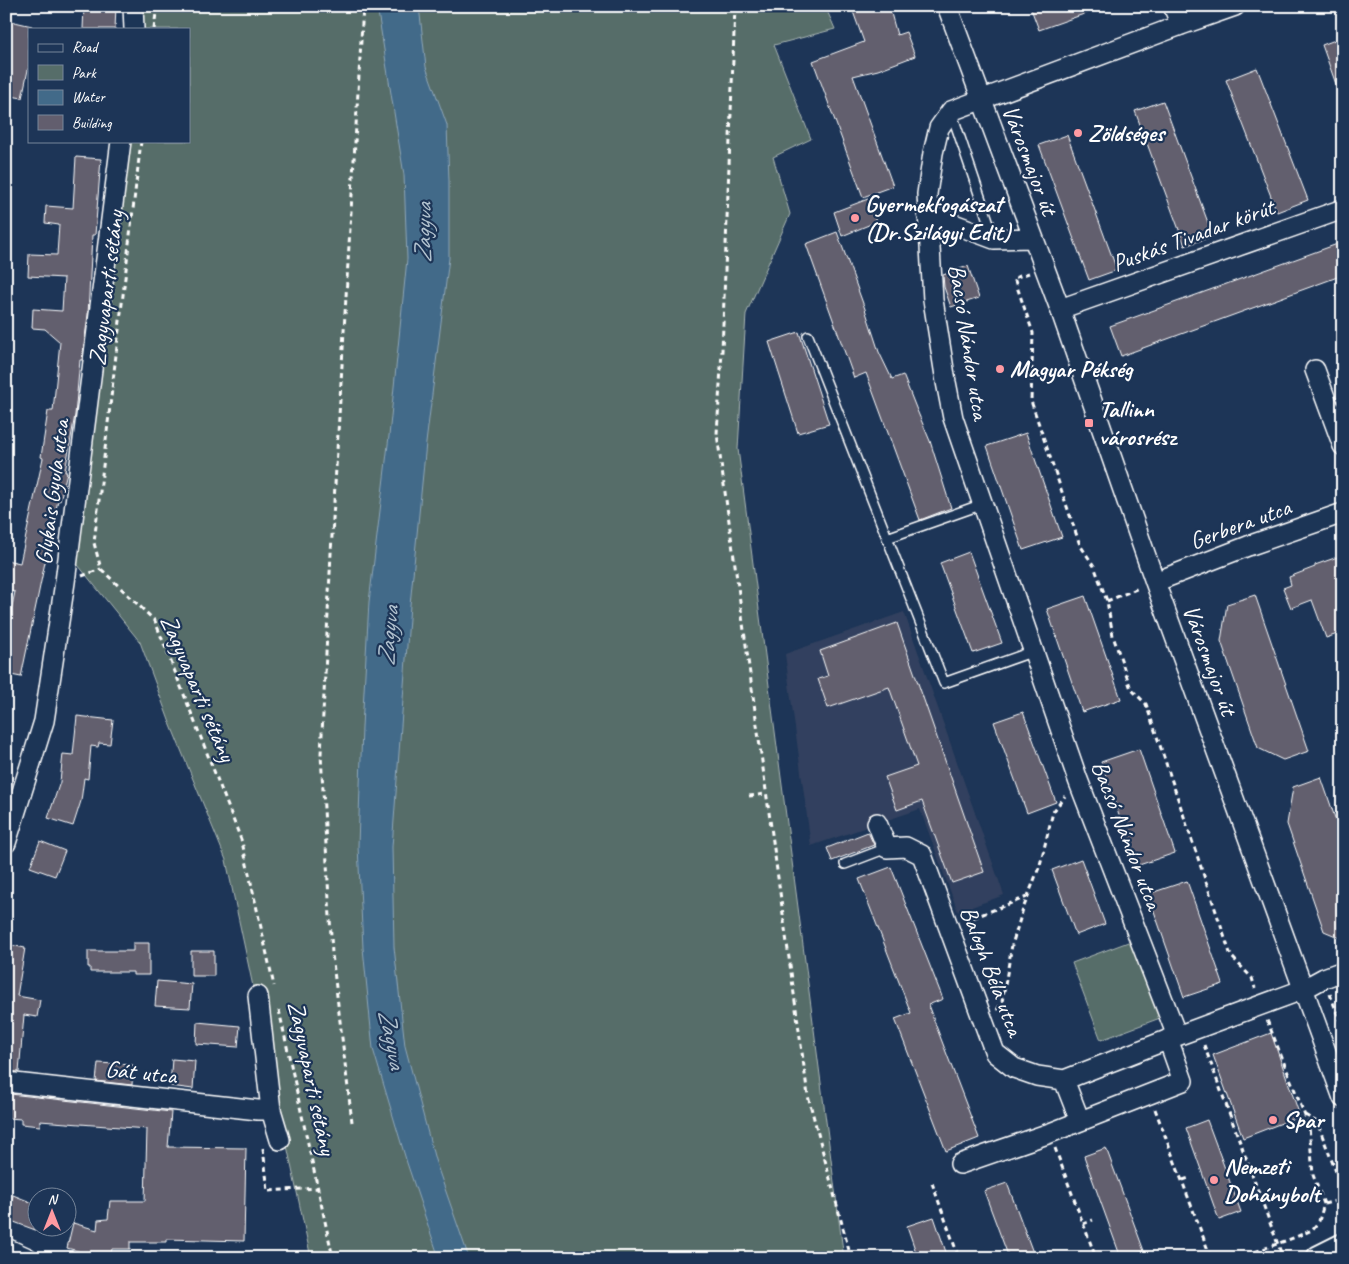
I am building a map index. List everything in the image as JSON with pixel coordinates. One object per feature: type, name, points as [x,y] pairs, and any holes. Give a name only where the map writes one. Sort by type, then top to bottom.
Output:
[{"type":"street","points":[[133,6],[134,28]]},
{"type":"street","name":"Városmajor út","points":[[947,6],[1060,309],[1155,582],[1302,990],[1343,1098]]},
{"type":"street","points":[[1173,6],[1180,25]]},
{"type":"street","points":[[981,99],[1235,6]]},
{"type":"street","name":"Városmajor út","points":[[951,111],[981,99]]},
{"type":"street","points":[[927,214],[927,194],[933,152],[940,128],[951,111]]},
{"type":"street","name":"Glykais Gyula utca","points":[[6,843],[44,721],[65,582],[121,142]]},
{"type":"street","name":"Puskás Tivadar körút","points":[[1060,309],[1343,209]]},
{"type":"street","name":"Városmajor út","points":[[927,214],[994,239],[1033,238]]},
{"type":"street","name":"Bacsó Nándor utca","points":[[927,214],[933,300],[953,418],[1078,780],[1172,1038],[1183,1081],[1150,1094]]},
{"type":"street","points":[[1315,370],[1343,446]]},
{"type":"street","name":"Gerbera utca","points":[[1155,582],[1248,546],[1343,513]]},
{"type":"street","points":[[877,823],[887,848]]},
{"type":"street","name":"Balogh Béla utca","points":[[887,848],[906,847],[922,855],[995,1053],[1014,1068],[1037,1076],[1064,1080],[1302,990],[1324,978],[1343,971]]},
{"type":"street","points":[[266,991],[271,1110],[280,1140]]},
{"type":"street","points":[[1064,1080],[1080,1121]]},
{"type":"street","name":"Gát utca","points":[[6,1082],[271,1110]]},
{"type":"street","points":[[960,1164],[1050,1133],[1150,1094]]},
{"type":"street","points":[[1319,1258],[1343,1246]]},
{"type":"street","points":[[6,1248],[28,1258]]},
{"type":"lane","points":[[951,111],[994,239]]},
{"type":"lane","points":[[808,336],[944,683],[1034,651]]},
{"type":"lane","points":[[887,538],[983,504]]},
{"type":"lane","points":[[845,864],[887,848]]},
{"type":"path","points":[[154,28],[155,6]]},
{"type":"path","points":[[352,1122],[332,954],[321,754],[363,6]]},
{"type":"path","points":[[735,6],[722,351],[717,434],[808,1096],[851,1258]]},
{"type":"path","name":"Zagyvaparti sétány","points":[[141,142],[94,543],[102,569],[155,621],[242,842],[266,991]]},
{"type":"path","points":[[1044,267],[1014,278],[1033,333],[1031,401],[1080,545],[1094,566],[1107,601],[1113,636],[1131,689],[1146,704],[1231,956],[1252,978],[1309,1126],[1313,1175],[1324,1204],[1319,1221],[1312,1230],[1238,1258]]},
{"type":"path","points":[[1107,601],[1155,582]]},
{"type":"path","points":[[982,1020],[994,1016],[1002,1002],[1012,945],[1040,865],[1053,812],[1078,780]]},
{"type":"path","points":[[749,796],[766,794]]},
{"type":"path","points":[[949,927],[1028,897]]},
{"type":"path","points":[[1324,978],[1343,1029]]},
{"type":"path","name":"Zagyvaparti sétány","points":[[278,1006],[333,1258]]},
{"type":"path","points":[[1198,1028],[1283,1258]]},
{"type":"path","points":[[1150,1094],[1211,1258]]},
{"type":"path","points":[[1304,1115],[1317,1122],[1343,1190]]},
{"type":"path","points":[[1050,1133],[1096,1258]]},
{"type":"path","points":[[262,1146],[268,1191],[318,1188]]},
{"type":"path","points":[[1183,1180],[1189,1178]]},
{"type":"path","points":[[932,1183],[959,1258]]},
{"type":"path","points":[[1324,1204],[1343,1199]]},
{"type":"path","points":[[1083,1224],[1093,1220]]},
{"type":"shaded area","points":[[904,612],[1004,895],[958,912],[920,809],[811,846],[785,654]]},
{"type":"green space","points":[[124,6],[825,6],[835,29],[774,45],[811,139],[773,157],[790,214],[746,314],[738,449],[845,1258],[311,1258],[226,860],[170,723],[140,642],[74,560],[117,142],[190,142],[190,28],[129,28]]},
{"type":"green space","points":[[1131,941],[1160,1018],[1101,1040],[1072,963]]},
{"type":"water","name":"Zagyva","points":[[377,6],[419,6],[426,67],[447,125],[449,258],[426,443],[410,605],[392,847],[394,947],[405,1046],[435,1160],[469,1258],[439,1258],[407,1163],[373,1049],[363,948],[358,846],[369,602],[389,436],[407,259],[404,175]]},
{"type":"building","points":[[84,6],[116,6],[115,28],[83,28]]},
{"type":"building","points":[[851,6],[889,6],[897,35],[906,32],[915,56],[878,70],[853,76],[893,186],[863,197],[813,61],[864,42]]},
{"type":"building","points":[[1030,6],[1101,6],[1101,8],[1039,30]]},
{"type":"building","points":[[6,20],[32,26],[28,28],[28,70],[22,98],[6,95]]},
{"type":"building","points":[[1343,37],[1343,97],[1341,98],[1322,45]]},
{"type":"building","points":[[1257,68],[1308,200],[1277,212],[1226,80]]},
{"type":"building","points":[[1163,101],[1213,236],[1185,246],[1135,111]]},
{"type":"building","points":[[1067,135],[1117,270],[1089,280],[1039,145]]},
{"type":"building","points":[[76,157],[101,159],[95,235],[92,235],[88,315],[82,360],[80,360],[75,415],[65,472],[67,472],[60,501],[58,500],[21,677],[6,674],[6,634],[15,592],[6,590],[6,560],[20,563],[43,458],[41,457],[48,411],[53,411],[60,342],[45,329],[32,328],[33,309],[62,311],[64,278],[28,276],[29,254],[57,255],[59,225],[45,223],[46,206],[73,208]]},
{"type":"building","name":"Gyermekfogászat (Dr.Szilágyi Edit)","points":[[868,199],[876,222],[842,236],[834,212]]},
{"type":"building","points":[[837,232],[879,352],[892,379],[903,375],[930,441],[951,508],[920,520],[866,373],[854,378],[806,244]]},
{"type":"building","points":[[1343,242],[1343,275],[1121,356],[1110,326]]},
{"type":"building","points":[[968,266],[979,298],[951,307],[944,287],[943,275]]},
{"type":"building","points":[[799,332],[829,424],[798,433],[769,342]]},
{"type":"building","points":[[1026,433],[1062,537],[1023,550],[987,446]]},
{"type":"building","points":[[969,552],[1002,643],[973,653],[940,563]]},
{"type":"building","points":[[1343,555],[1343,632],[1326,638],[1312,600],[1291,608],[1283,588],[1291,585],[1289,577]]},
{"type":"building","points":[[1255,595],[1309,751],[1283,760],[1258,748],[1221,641],[1227,604]]},
{"type":"building","points":[[1085,596],[1121,699],[1082,712],[1047,609]]},
{"type":"building","points":[[897,623],[984,872],[952,883],[922,801],[897,810],[885,777],[917,766],[889,687],[828,708],[818,679],[828,676],[820,651]]},
{"type":"building","points":[[1023,712],[1056,802],[1027,813],[994,722]]},
{"type":"building","points":[[77,716],[113,720],[110,744],[99,743],[98,747],[91,746],[88,779],[84,778],[81,801],[73,826],[48,818],[60,782],[63,754],[73,755]]},
{"type":"building","points":[[1139,749],[1175,853],[1136,866],[1101,762]]},
{"type":"building","points":[[1321,777],[1343,841],[1343,939],[1324,931],[1287,824],[1293,787]]},
{"type":"building","points":[[868,832],[874,845],[832,861],[827,848]]},
{"type":"building","points":[[40,841],[65,851],[55,876],[30,867]]},
{"type":"building","points":[[1081,859],[1105,924],[1076,935],[1052,870]]},
{"type":"building","points":[[891,867],[943,999],[928,1005],[979,1138],[946,1151],[895,1019],[911,1013],[859,879]]},
{"type":"building","points":[[1187,881],[1223,984],[1184,997],[1148,894]]},
{"type":"building","points":[[133,943],[149,943],[149,975],[133,975],[133,972],[90,972],[90,967],[88,967],[88,951],[133,951]]},
{"type":"building","points":[[6,944],[25,948],[17,996],[40,1000],[37,1017],[24,1015],[19,1072],[6,1071]]},
{"type":"building","points":[[191,951],[214,951],[214,976],[191,976]]},
{"type":"building","points":[[157,981],[192,984],[190,1008],[155,1006]]},
{"type":"building","points":[[197,1022],[240,1026],[238,1047],[196,1044]]},
{"type":"building","points":[[1271,1033],[1300,1116],[1243,1138],[1213,1055]]},
{"type":"building","points":[[172,1059],[195,1061],[193,1089],[170,1086]]},
{"type":"building","points":[[98,1063],[133,1065],[132,1085],[96,1081]]},
{"type":"building","points":[[10,1094],[171,1112],[168,1147],[246,1148],[244,1241],[166,1239],[166,1242],[130,1242],[130,1249],[112,1249],[110,1256],[92,1255],[67,1248],[70,1236],[78,1236],[78,1224],[97,1230],[98,1220],[108,1219],[110,1201],[145,1201],[147,1129],[40,1121],[40,1126],[21,1124],[21,1119],[8,1118]]},
{"type":"building","points":[[1207,1120],[1241,1212],[1219,1220],[1186,1128]]},
{"type":"building","points":[[1106,1148],[1144,1251],[1125,1258],[1121,1258],[1084,1156]]},
{"type":"building","points":[[1007,1183],[1035,1258],[1009,1258],[984,1191]]},
{"type":"building","points":[[13,1195],[28,1201],[28,1227],[6,1219],[6,1213]]},
{"type":"building","points":[[934,1217],[948,1258],[918,1258],[907,1226]]},
{"type":"place","name":"Zöldséges","points":[[1078,133]]},
{"type":"place","name":"Gyermekfogászat (Dr.Szilágyi Edit)","points":[[855,218]]},
{"type":"place","name":"Magyar Pékség","points":[[1000,369]]},
{"type":"place","name":"Tallinn városrész","points":[[1089,423]]},
{"type":"place","name":"Spar","points":[[1273,1120]]},
{"type":"place","name":"Nemzeti Dohánybolt","points":[[1214,1180]]}]
